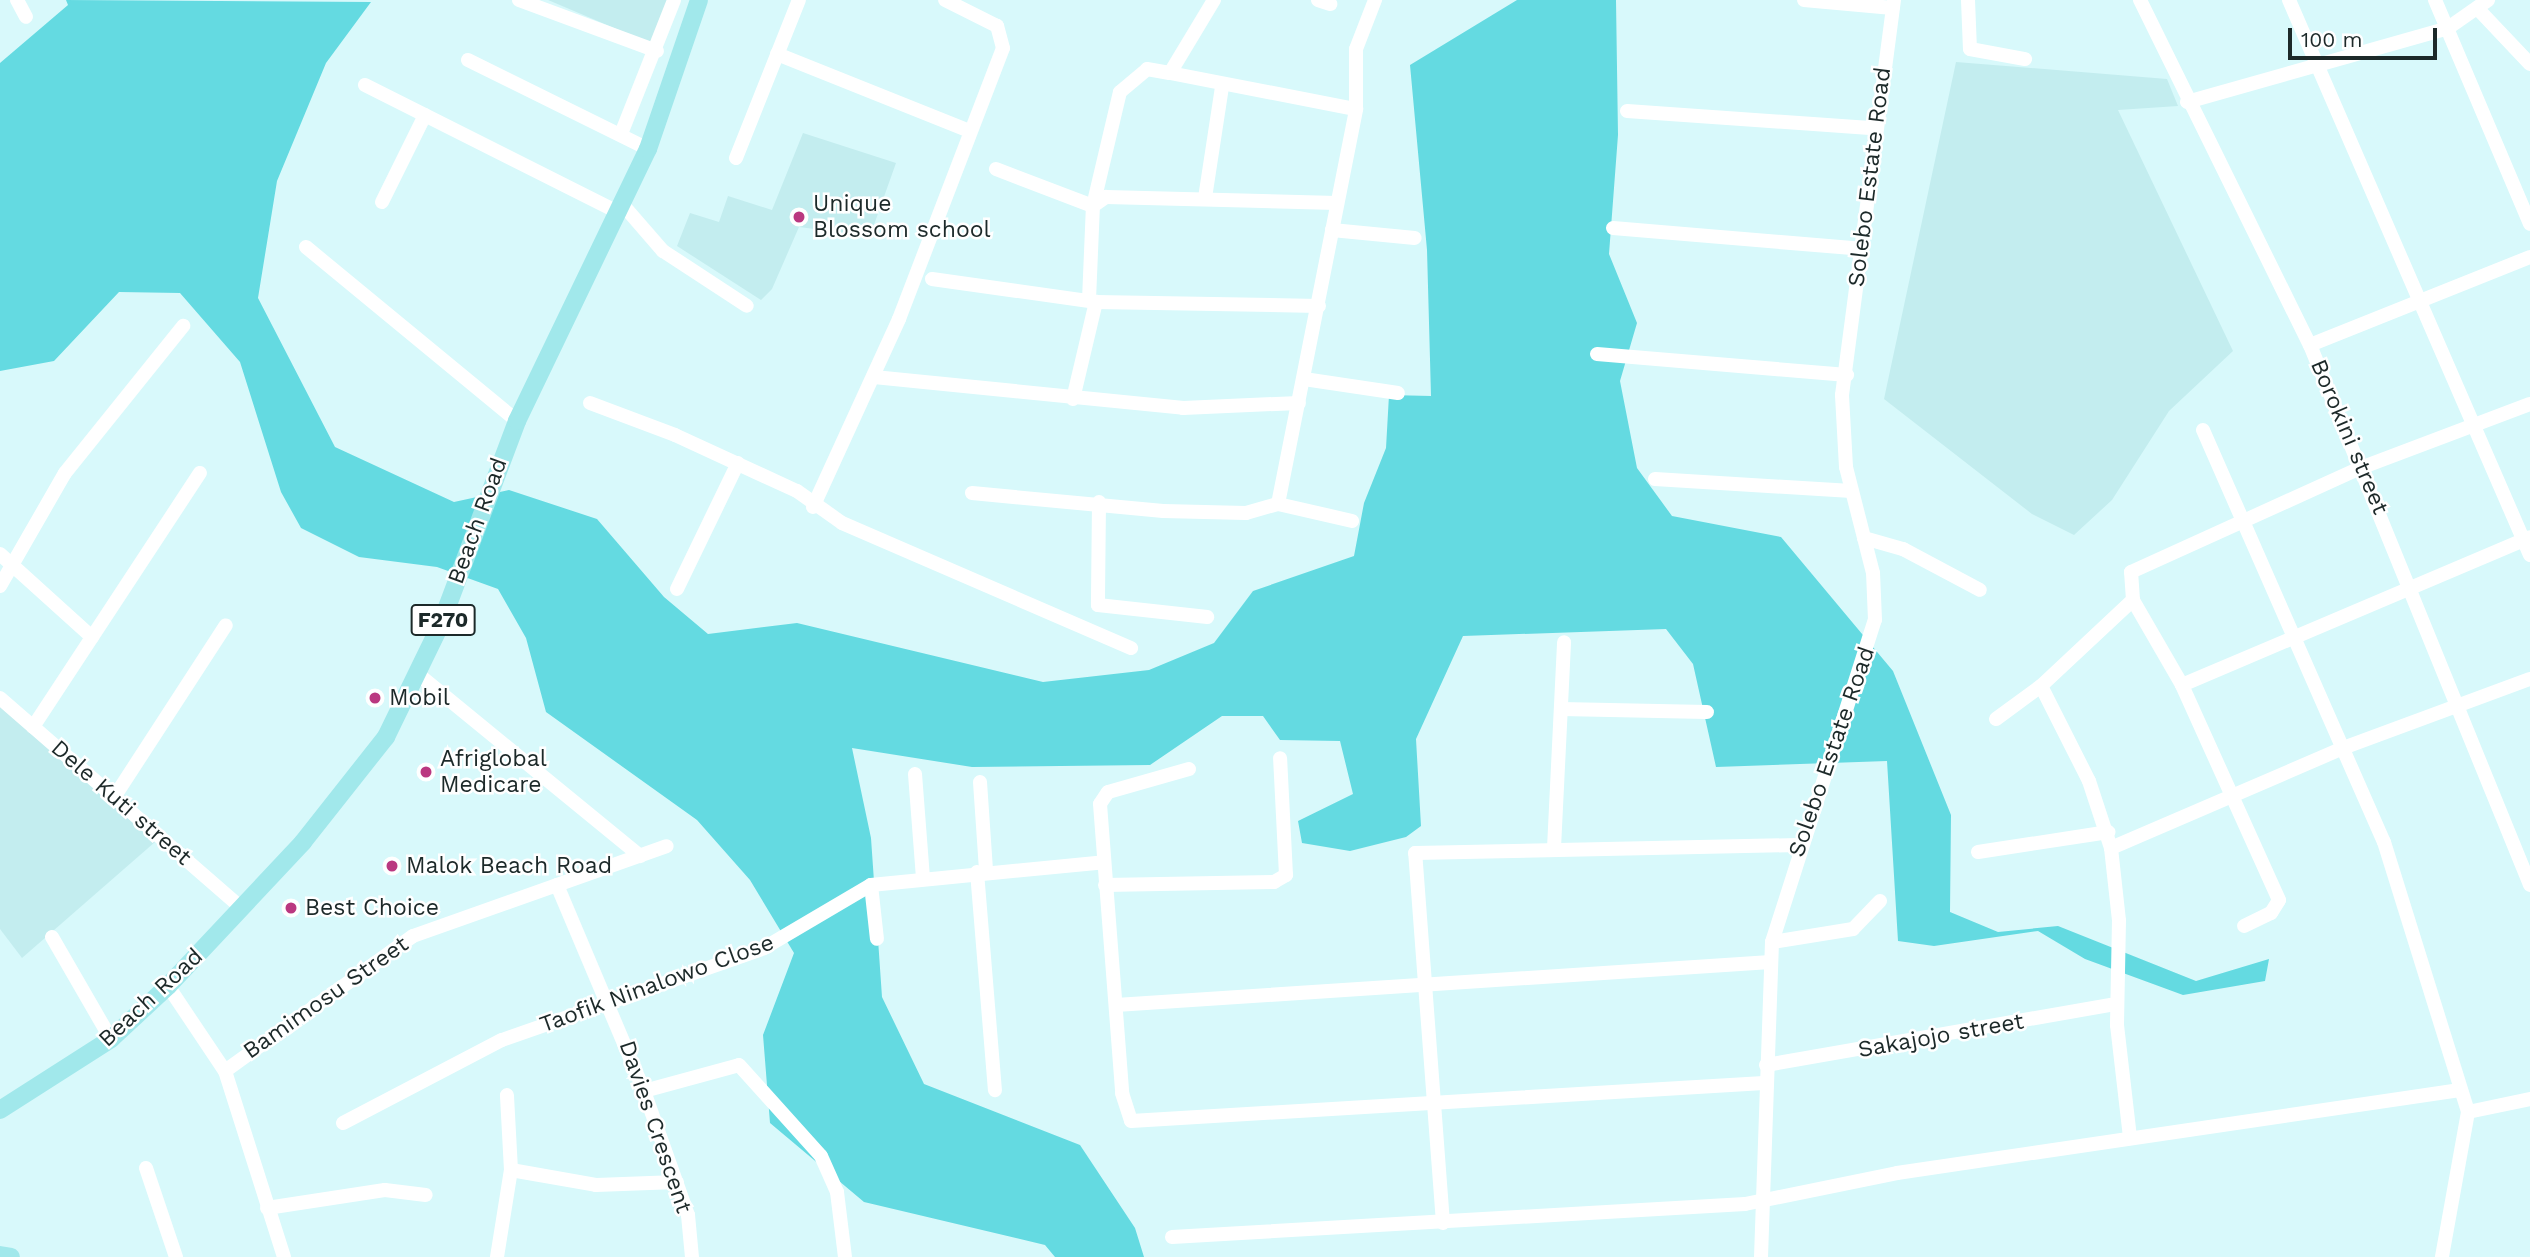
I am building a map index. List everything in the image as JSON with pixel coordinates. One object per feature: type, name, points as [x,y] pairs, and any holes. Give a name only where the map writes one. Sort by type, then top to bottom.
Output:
[{"type":"main road","name":"Beach Road","points":[[0,1110],[111,1038],[168,986],[242,908],[365,769],[419,674],[517,421],[648,149],[699,0]]},
{"type":"main road","points":[[0,1255],[11,1257]]},
{"type":"street","points":[[17,0],[26,17]]},
{"type":"street","points":[[519,0],[657,51]]},
{"type":"street","points":[[621,134],[657,51],[674,0]]},
{"type":"street","points":[[736,158],[799,0]]},
{"type":"street","points":[[813,507],[874,377],[1004,37],[997,26],[945,0]]},
{"type":"street","points":[[1170,73],[1214,0]]},
{"type":"street","points":[[1278,504],[1356,109],[1356,49],[1375,0]]},
{"type":"street","points":[[1804,0],[1894,4]]},
{"type":"street","points":[[1968,0],[1970,48],[2025,59]]},
{"type":"street","name":"Borokini street","points":[[2140,0],[2187,102],[2310,345],[2363,467],[2530,885]]},
{"type":"street","points":[[2289,0],[2319,63],[2473,424],[2526,539],[2530,555]]},
{"type":"street","points":[[2435,0],[2530,224]]},
{"type":"street","name":"Solebo Estate Road","points":[[1761,1257],[1764,1083],[1772,942],[1799,845],[1855,696],[1875,620],[1864,538],[1852,491],[1842,395],[1847,375],[1873,128],[1894,4]]},
{"type":"street","points":[[2187,102],[2448,28],[2483,4],[2530,64]]},
{"type":"street","points":[[777,54],[970,131]]},
{"type":"street","points":[[468,60],[648,149]]},
{"type":"street","points":[[1073,399],[1092,301],[1093,206],[1120,92],[1147,69],[1222,87],[1356,109]]},
{"type":"street","points":[[365,85],[621,209],[663,251],[747,306]]},
{"type":"street","points":[[1205,198],[1222,87]]},
{"type":"street","points":[[1627,111],[1873,128]]},
{"type":"street","points":[[382,202],[425,115]]},
{"type":"street","points":[[996,169],[1093,206]]},
{"type":"street","points":[[1093,206],[1106,197],[1337,203]]},
{"type":"street","points":[[1614,228],[1861,249]]},
{"type":"street","points":[[1332,229],[1415,238]]},
{"type":"street","points":[[306,247],[517,421]]},
{"type":"street","points":[[2310,345],[2530,257]]},
{"type":"street","points":[[932,279],[1092,301],[1319,306]]},
{"type":"street","points":[[0,586],[65,473],[183,326]]},
{"type":"street","points":[[1597,354],[1847,375]]},
{"type":"street","points":[[874,377],[1183,408],[1299,403]]},
{"type":"street","points":[[1304,379],[1398,393]]},
{"type":"street","points":[[590,403],[738,463],[808,497],[813,507],[1131,648]]},
{"type":"street","points":[[2244,926],[2272,913],[2279,900],[2182,685],[2133,600],[2131,572],[2363,467],[2530,404]]},
{"type":"street","points":[[2203,430],[2384,842],[2468,1112],[2442,1257]]},
{"type":"street","points":[[677,589],[738,463]]},
{"type":"street","points":[[33,727],[200,473]]},
{"type":"street","points":[[1656,479],[1852,491]]},
{"type":"street","points":[[972,493],[1246,513],[1278,504],[1352,522]]},
{"type":"street","points":[[1099,502],[1098,605],[1208,617]]},
{"type":"street","points":[[1864,538],[1902,549],[1980,590]]},
{"type":"street","points":[[2182,685],[2526,539]]},
{"type":"street","points":[[0,554],[92,637]]},
{"type":"street","points":[[1996,719],[2041,687],[2133,600]]},
{"type":"street","points":[[113,799],[226,625]]},
{"type":"street","points":[[1554,848],[1564,642]]},
{"type":"street","points":[[419,674],[640,856]]},
{"type":"street","points":[[2111,848],[2343,748],[2530,678]]},
{"type":"street","points":[[2041,687],[2108,832],[2119,920],[2115,1004],[2130,1138]]},
{"type":"street","name":"Dele Kuti street","points":[[0,698],[113,799],[242,908]]},
{"type":"street","points":[[1561,709],[1707,712]]},
{"type":"street","points":[[1105,885],[1273,882],[1286,875],[1280,758]]},
{"type":"street","points":[[1189,769],[1102,796],[1105,885],[1122,1093],[1131,1121],[1764,1083]]},
{"type":"street","points":[[915,774],[923,878]]},
{"type":"street","points":[[980,782],[982,871],[995,1090]]},
{"type":"street","points":[[1978,852],[2108,832]]},
{"type":"street","points":[[1443,1223],[1415,853],[1554,848],[1799,845]]},
{"type":"street","name":"Bamimosu Street","points":[[225,1070],[413,936],[667,846]]},
{"type":"street","name":"Taofik Ninalowo Close","points":[[343,1123],[470,1054],[764,948],[871,885],[982,871],[1104,862]]},
{"type":"street","name":"Davies Crescent","points":[[557,885],[611,1003],[644,1091],[677,1182],[692,1257]]},
{"type":"street","points":[[871,885],[877,939]]},
{"type":"street","points":[[1772,942],[1853,929],[1880,901]]},
{"type":"street","points":[[52,937],[111,1038]]},
{"type":"street","points":[[1116,1005],[1771,962]]},
{"type":"street","points":[[168,986],[225,1070],[284,1257]]},
{"type":"street","name":"Sakajojo street","points":[[1766,1065],[2115,1004]]},
{"type":"street","points":[[644,1091],[739,1065],[821,1156],[837,1192],[845,1257]]},
{"type":"street","points":[[1172,1237],[1443,1223],[1761,1200],[1897,1173],[2460,1090]]},
{"type":"street","points":[[497,1257],[511,1170],[507,1095]]},
{"type":"street","points":[[2468,1112],[2530,1099]]},
{"type":"street","points":[[146,1168],[176,1257]]},
{"type":"street","points":[[511,1170],[596,1185],[677,1182]]},
{"type":"street","points":[[267,1208],[385,1190],[426,1195]]},
{"type":"shaded area","points":[[66,0],[371,2],[326,63],[277,181],[258,298],[335,447],[454,502],[509,490],[597,519],[664,597],[708,634],[797,623],[1043,682],[1149,670],[1214,643],[1253,591],[1354,556],[1364,503],[1386,448],[1389,395],[1431,396],[1427,250],[1410,65],[1517,0],[1616,0],[1618,135],[1609,254],[1637,323],[1620,381],[1637,468],[1672,516],[1781,537],[1893,671],[1951,815],[1950,912],[1998,932],[2058,926],[2196,981],[2269,959],[2265,981],[2183,995],[2085,959],[2038,931],[1934,946],[1898,941],[1887,761],[1716,767],[1693,664],[1666,629],[1463,636],[1416,739],[1421,826],[1406,837],[1350,851],[1302,843],[1298,821],[1353,794],[1340,741],[1280,740],[1263,716],[1222,716],[1150,765],[972,767],[852,748],[871,838],[882,997],[924,1084],[1080,1145],[1135,1228],[1144,1257],[1055,1257],[1045,1245],[864,1202],[770,1123],[763,1035],[794,953],[750,880],[697,820],[546,712],[526,638],[498,589],[437,567],[359,557],[301,528],[281,492],[240,362],[180,293],[119,292],[54,361],[0,371],[0,63],[68,5]]},
{"type":"shaded area","points":[[548,0],[675,0],[659,47]]},
{"type":"shaded area","points":[[1956,62],[2167,79],[2178,106],[2118,110],[2233,351],[2169,411],[2112,500],[2074,535],[2032,514],[1884,399]]},
{"type":"shaded area","name":"Unique Blossom school","points":[[803,133],[896,163],[870,236],[799,227],[772,289],[761,300],[677,246],[690,213],[719,222],[728,196],[772,210]]},
{"type":"shaded area","points":[[0,706],[155,842],[22,958],[0,929]]},
{"type":"place","name":"Unique Blossom school","points":[[799,217]]},
{"type":"place","name":"Mobil","points":[[375,698]]},
{"type":"place","name":"Afriglobal Medicare","points":[[426,772]]},
{"type":"place","name":"Malok Beach Road","points":[[392,866]]},
{"type":"place","name":"Best Choice","points":[[291,908]]}]
